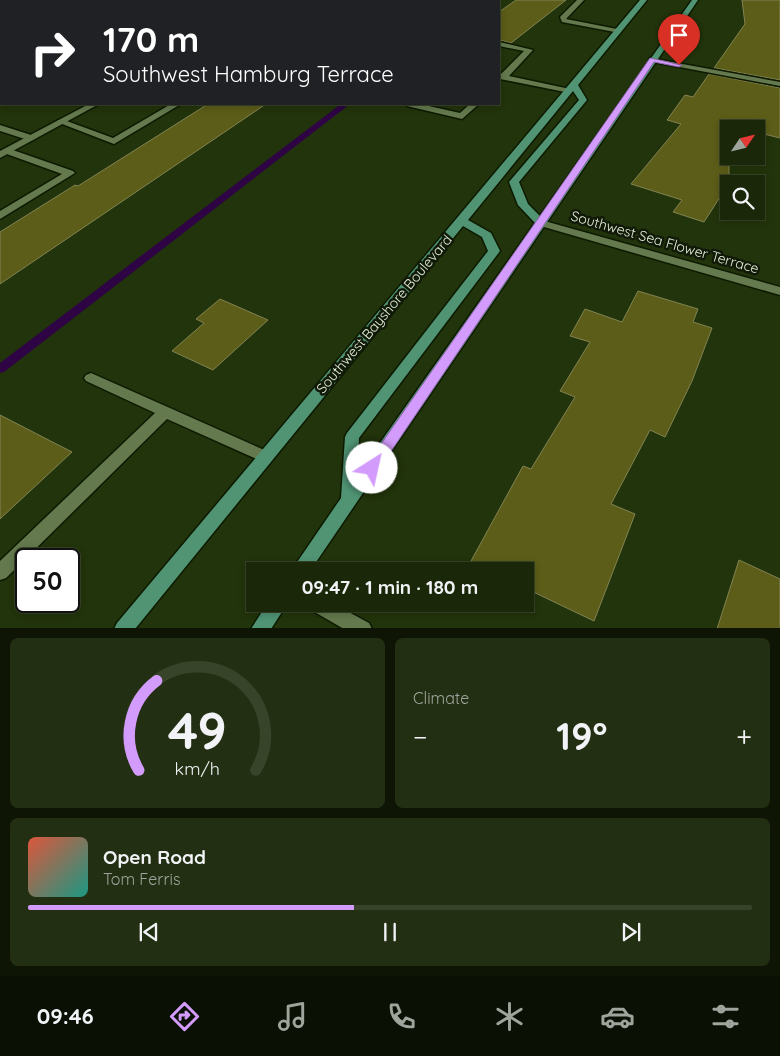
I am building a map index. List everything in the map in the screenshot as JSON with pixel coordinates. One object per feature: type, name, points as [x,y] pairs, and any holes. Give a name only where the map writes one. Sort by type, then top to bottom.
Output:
[{"type":"main road","name":"Southwest Bayshore Boulevard","points":[[123,628],[644,0]]},
{"type":"main road","points":[[306,562],[695,0]]},
{"type":"main road","points":[[541,223],[523,205],[514,182],[583,100],[570,87]]},
{"type":"main road","points":[[350,501],[352,437],[494,251],[487,235],[461,220]]},
{"type":"main road","points":[[260,628],[272,612]]},
{"type":"street","points":[[581,0],[562,18],[564,21],[617,31]]},
{"type":"street","points":[[500,44],[529,50],[501,79]]},
{"type":"street","points":[[652,60],[780,84]]},
{"type":"street","points":[[501,79],[570,87]]},
{"type":"street","points":[[4,153],[93,105]]},
{"type":"street","points":[[61,122],[114,140],[175,105]]},
{"type":"street","points":[[414,105],[462,116],[474,105]]},
{"type":"street","points":[[0,128],[31,138]]},
{"type":"street","points":[[0,216],[70,173],[4,153]]},
{"type":"street","name":"Southwest Sea Flower Terrace","points":[[541,223],[780,291]]},
{"type":"street","points":[[91,378],[266,456]]},
{"type":"street","points":[[0,572],[165,412]]},
{"type":"street","points":[[332,612],[363,628]]},
{"type":"building","points":[[516,0],[566,0],[511,43],[500,40],[500,11]]},
{"type":"building","points":[[742,0],[780,0],[780,80],[714,68],[745,24]]},
{"type":"building","points":[[709,74],[780,88],[780,138],[765,134],[765,120],[720,120],[720,165],[729,165],[729,175],[720,175],[720,197],[704,222],[673,212],[682,200],[631,184],[681,124],[667,120],[685,95],[693,97]]},
{"type":"building","points":[[206,105],[265,105],[0,284],[0,232],[75,185],[78,186]]},
{"type":"building","points":[[638,291],[698,309],[693,322],[712,328],[692,381],[665,437],[650,430],[611,504],[635,514],[594,621],[534,592],[534,562],[471,561],[523,466],[531,469],[575,397],[560,391],[590,342],[570,336],[585,309],[622,322]]},
{"type":"building","points":[[220,299],[268,320],[213,370],[172,351],[204,323],[196,319]]},
{"type":"building","points":[[0,415],[72,452],[0,519]]},
{"type":"building","points":[[739,560],[780,579],[780,628],[717,628]]},
{"type":"waterway","points":[[0,369],[345,105]]},
{"type":"route","points":[[372,468],[652,60],[679,65]]}]
